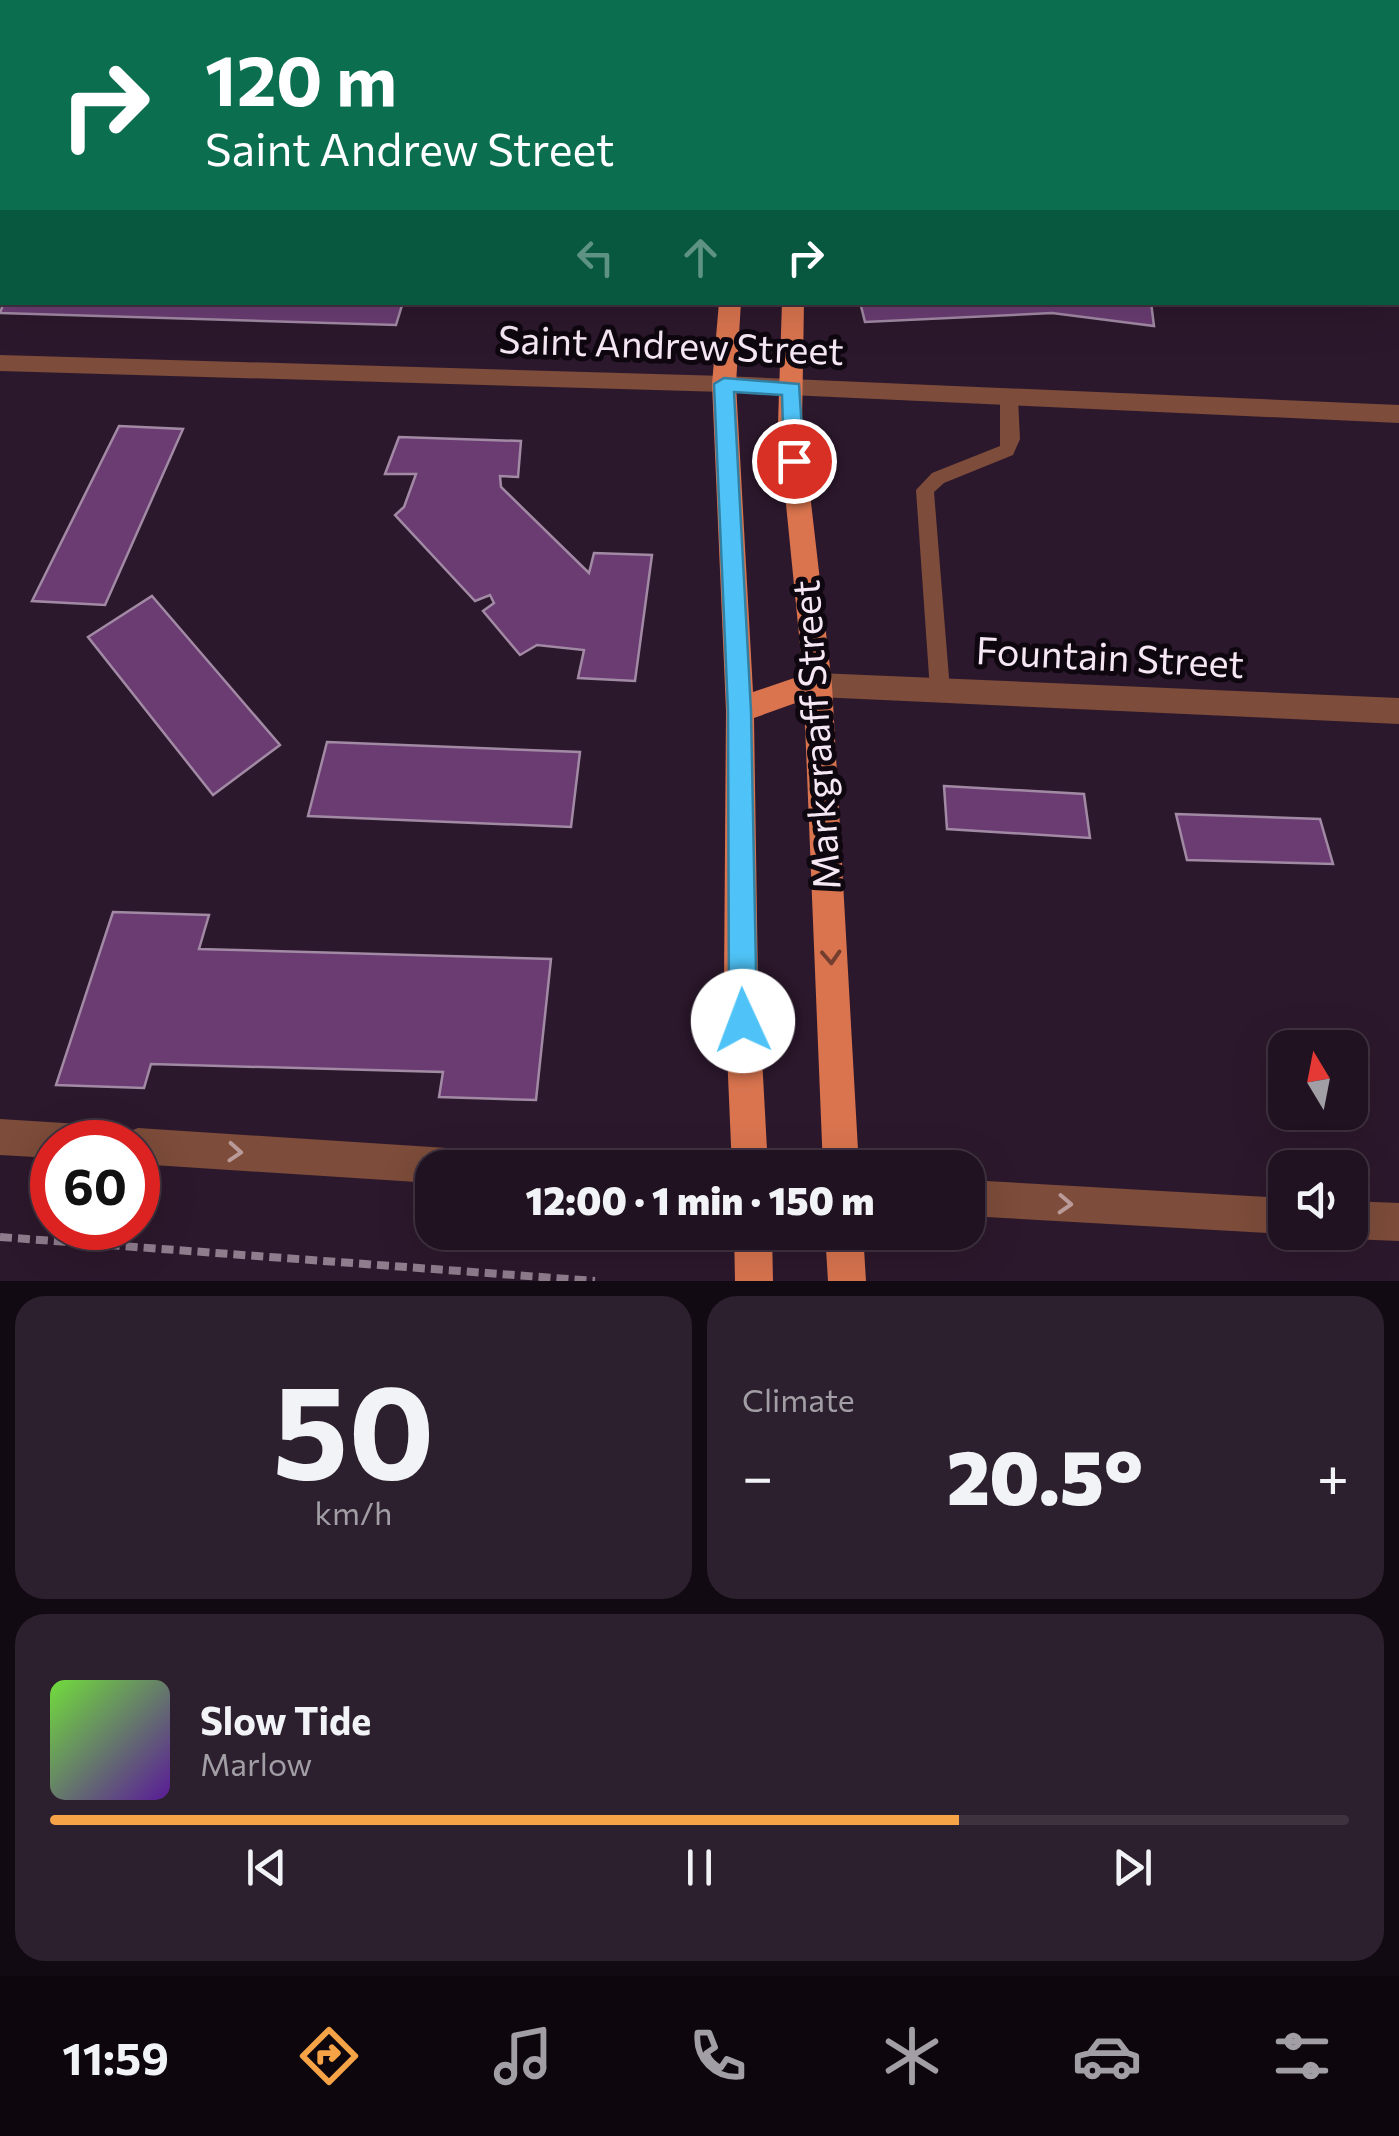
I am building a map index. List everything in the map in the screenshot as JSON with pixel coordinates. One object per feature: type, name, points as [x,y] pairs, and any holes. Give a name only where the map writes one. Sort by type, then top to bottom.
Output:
[{"type":"main road","name":"Markgraaff Street","points":[[730,305],[724,384],[740,711],[742,984],[749,1150]]},
{"type":"main road","name":"Markgraaff Street","points":[[794,305],[790,424],[818,685],[840,1150]]},
{"type":"main road","points":[[740,711],[782,692],[818,685]]},
{"type":"main road","points":[[753,1250],[754,1281]]},
{"type":"main road","points":[[845,1250],[847,1281]]},
{"type":"street","name":"Saint Andrew Street","points":[[0,363],[724,384],[1399,414]]},
{"type":"street","name":"Fountain Street","points":[[818,685],[1399,711]]},
{"type":"street","points":[[0,1138],[30,1140]]},
{"type":"street","points":[[160,1147],[415,1164]]},
{"type":"street","points":[[985,1199],[1268,1215]]},
{"type":"street","points":[[1368,1221],[1399,1222]]},
{"type":"lane","points":[[940,690],[924,490],[938,478],[1006,450],[1011,439],[1009,398]]},
{"type":"path","points":[[0,1237],[595,1281]]},
{"type":"building","points":[[3,305],[402,305],[396,325],[0,313]]},
{"type":"building","points":[[861,305],[1151,305],[1154,326],[1052,313],[865,322]]},
{"type":"building","points":[[119,426],[183,429],[105,605],[32,601]]},
{"type":"building","points":[[399,437],[521,441],[518,477],[500,476],[501,487],[589,573],[594,553],[652,555],[635,681],[578,678],[584,650],[537,645],[520,655],[483,611],[494,603],[490,595],[475,601],[395,515],[404,507],[416,474],[385,474]]},
{"type":"building","points":[[152,596],[280,745],[213,795],[88,637]]},
{"type":"building","points":[[327,742],[580,752],[571,827],[308,816]]},
{"type":"building","points":[[944,786],[1084,794],[1090,838],[947,829]]},
{"type":"building","points":[[1176,814],[1320,819],[1333,864],[1187,860]]},
{"type":"building","points":[[113,912],[209,915],[199,949],[551,959],[536,1100],[439,1097],[443,1072],[151,1064],[144,1088],[56,1085]]},
{"type":"route","points":[[743,1021],[740,711],[724,384],[792,389],[794,461]]}]
